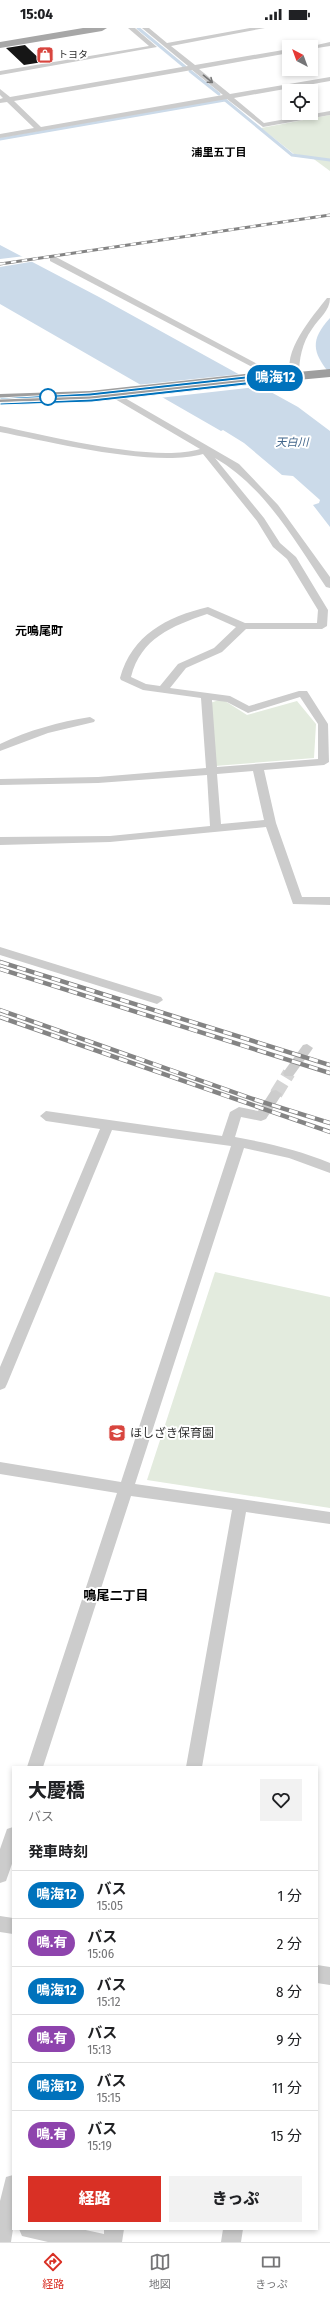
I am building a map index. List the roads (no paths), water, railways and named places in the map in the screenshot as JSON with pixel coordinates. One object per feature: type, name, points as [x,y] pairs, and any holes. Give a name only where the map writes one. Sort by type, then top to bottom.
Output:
[{"type":"highway","points":[[0,403],[62,402],[330,373]]},
{"type":"highway","points":[[0,398],[119,395]]},
{"type":"main road","points":[[0,41],[83,28]]},
{"type":"main road","points":[[0,45],[102,28]]},
{"type":"street","points":[[0,73],[157,49],[131,28]]},
{"type":"street","points":[[145,28],[263,125],[330,113]]},
{"type":"street","points":[[165,45],[262,28]]},
{"type":"street","points":[[318,46],[330,44]]},
{"type":"street","points":[[0,101],[185,72],[194,68],[282,52]]},
{"type":"street","points":[[171,61],[185,72]]},
{"type":"street","points":[[0,136],[213,96],[229,96],[330,80]]},
{"type":"street","points":[[0,91],[39,129]]},
{"type":"street","points":[[54,259],[273,378]]},
{"type":"street","points":[[295,376],[295,356],[307,329],[330,300]]},
{"type":"street","points":[[119,395],[207,450],[236,466],[252,481],[308,550],[330,585]]},
{"type":"street","points":[[0,430],[88,446],[153,454],[186,455],[207,450]]},
{"type":"street","points":[[0,782],[98,780],[324,762],[323,724],[303,694],[248,710],[230,699],[164,688],[143,687],[125,678],[132,657],[155,633],[183,618],[208,610],[244,626],[322,626],[323,610],[291,557],[276,545],[261,520],[207,450]]},
{"type":"street","points":[[164,688],[182,666],[218,650],[244,626]]},
{"type":"street","points":[[206,695],[210,771],[216,828]]},
{"type":"street","points":[[0,748],[23,736],[55,726],[90,720]]},
{"type":"street","points":[[258,768],[270,823],[297,901],[330,901]]},
{"type":"street","points":[[0,841],[110,839],[270,823]]},
{"type":"street","points":[[0,951],[157,1000]]},
{"type":"street","points":[[289,1073],[307,1048]]},
{"type":"street","points":[[35,1766],[127,1489],[233,1142],[235,1115],[239,1112],[261,1116],[276,1094]]},
{"type":"street","points":[[46,1116],[107,1127],[233,1142],[292,1154],[330,1168]]},
{"type":"street","points":[[0,1384],[107,1127]]},
{"type":"street","points":[[0,1468],[127,1489],[330,1518]]},
{"type":"street","points":[[194,1766],[240,1505]]},
{"type":"street","points":[[0,1875],[12,1838]]},
{"type":"street","points":[[0,1924],[12,1926]]},
{"type":"street","points":[[318,1974],[330,1976]]},
{"type":"street","points":[[5,2229],[12,2190]]},
{"type":"street","points":[[34,2230],[100,2242]]},
{"type":"street","points":[[112,2242],[114,2230]]},
{"type":"street","points":[[232,2242],[233,2230]]},
{"type":"water","name":"天白川","points":[[0,245],[99,297],[298,407],[330,431],[330,527],[313,505],[319,503],[320,500],[293,476],[282,475],[244,443],[223,430],[221,431],[0,304]]},
{"type":"water","points":[[330,318],[330,374],[317,352],[316,340],[319,333]]},
{"type":"waterway","points":[[138,28],[185,67]]},
{"type":"waterway","points":[[190,71],[219,94]]},
{"type":"waterway","points":[[224,99],[292,155],[330,160]]},
{"type":"waterway","points":[[0,139],[225,100]]},
{"type":"tunnel","points":[[276,1094],[289,1073]]},
{"type":"railway","points":[[0,264],[330,215]]},
{"type":"railway","points":[[0,962],[330,1065]]},
{"type":"railway","points":[[0,969],[330,1073]]},
{"type":"railway","points":[[0,1010],[253,1099],[330,1123]]},
{"type":"railway","points":[[0,1017],[330,1132]]},
{"type":"place","name":"トヨタ","points":[[45,55]]},
{"type":"place","name":"ほしざき保育園","points":[[117,1433]]},
{"type":"district","name":"浦里五丁目","points":[[219,152]]},
{"type":"district","name":"元鳴尾町","points":[[39,631]]},
{"type":"district","name":"鳴尾二丁目","points":[[116,1595]]}]
